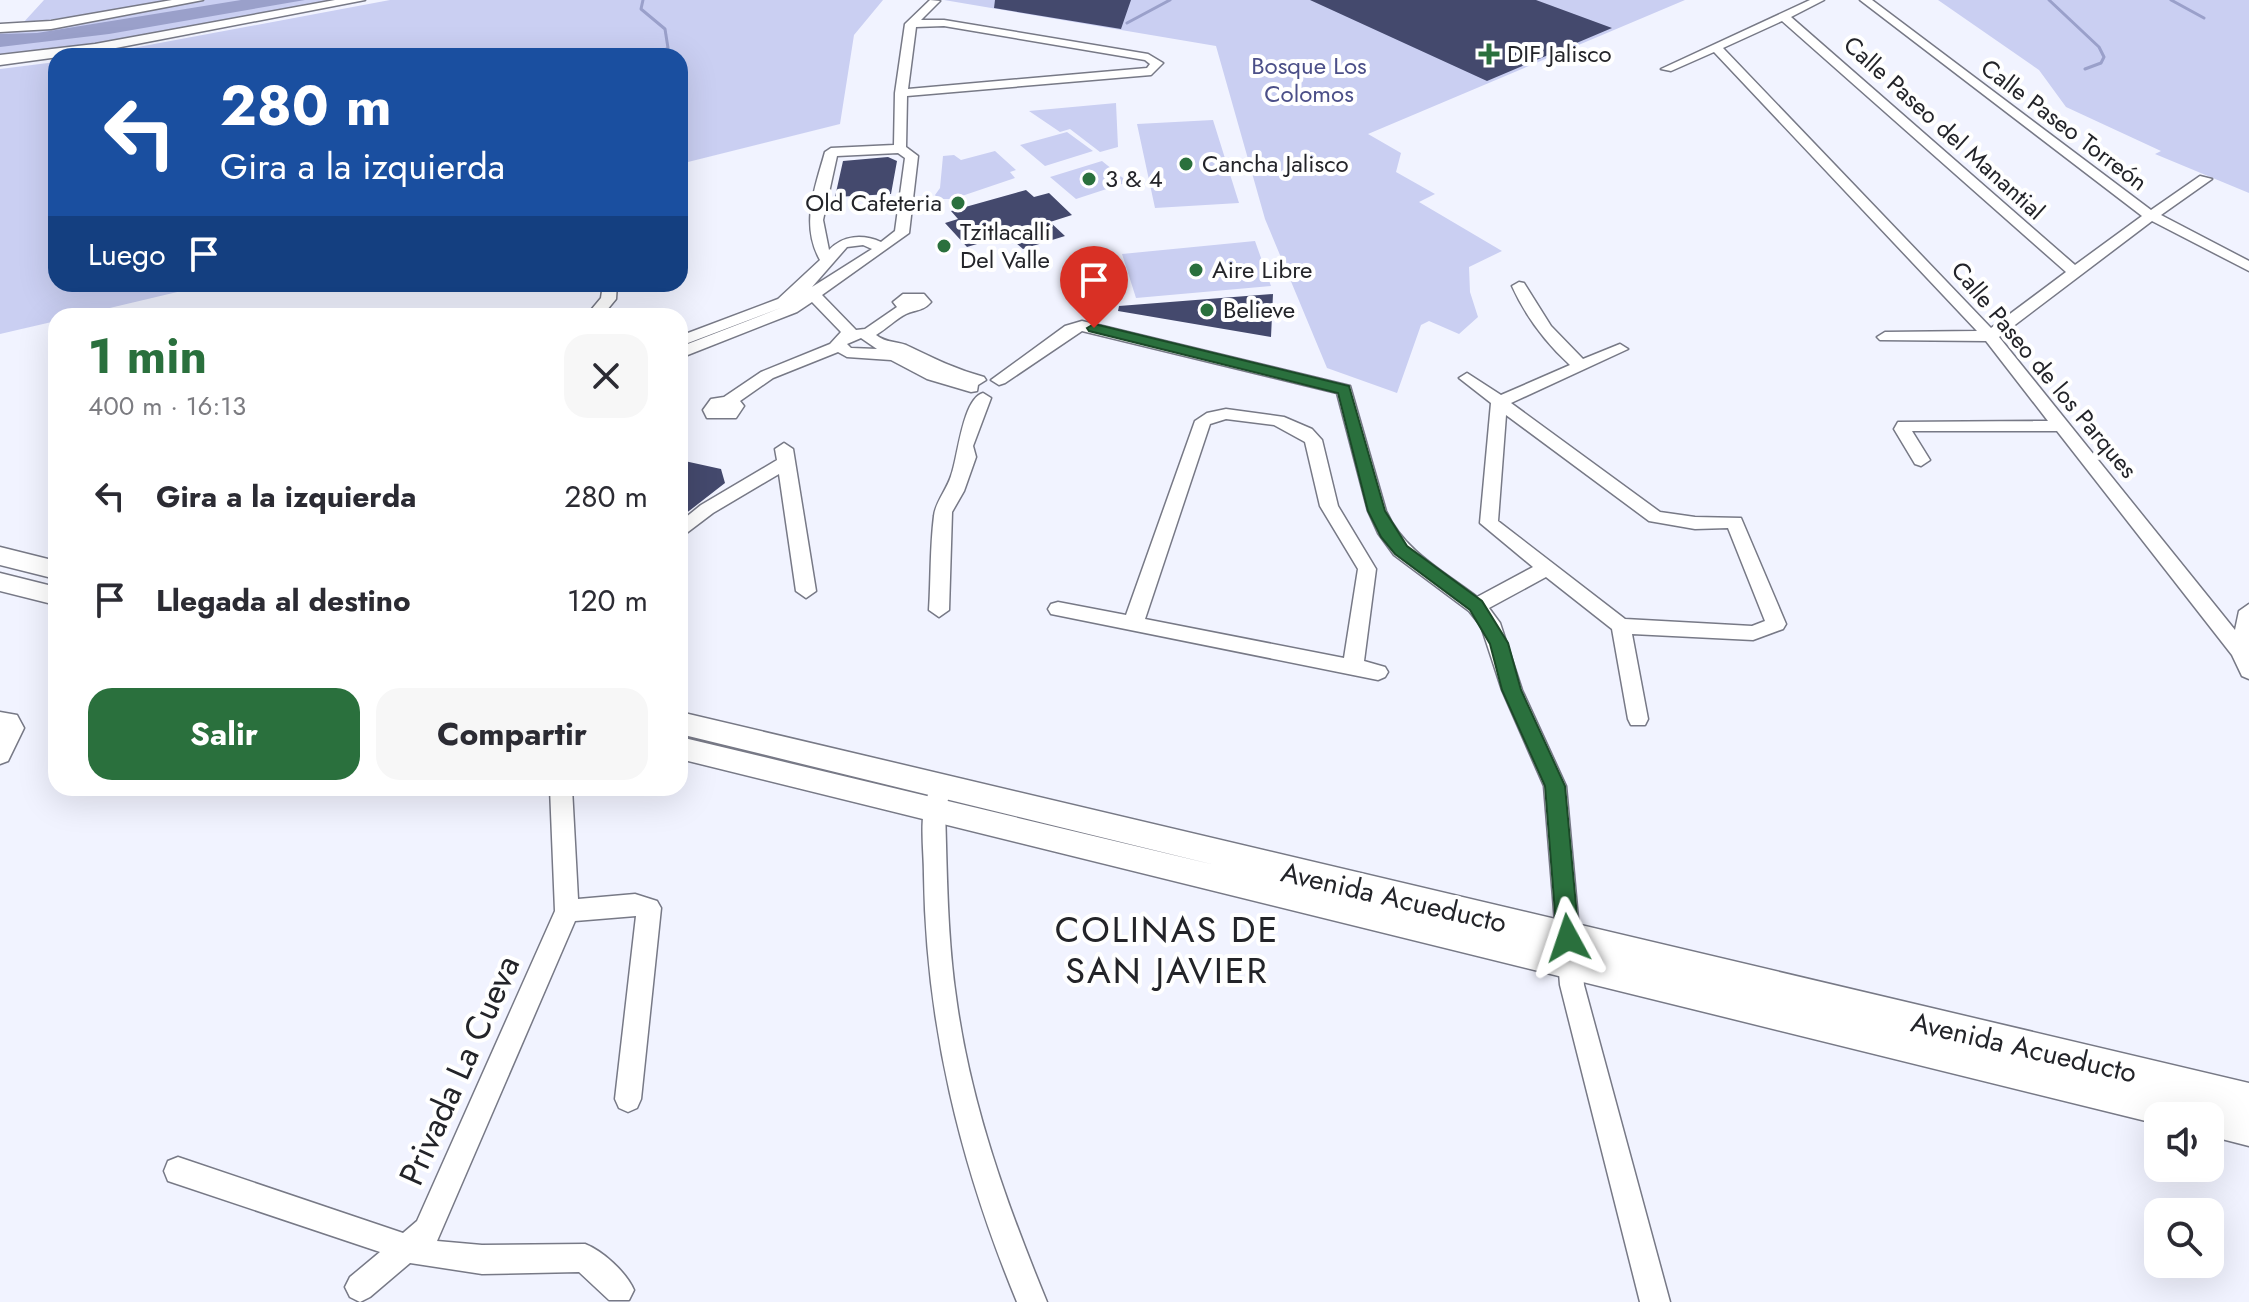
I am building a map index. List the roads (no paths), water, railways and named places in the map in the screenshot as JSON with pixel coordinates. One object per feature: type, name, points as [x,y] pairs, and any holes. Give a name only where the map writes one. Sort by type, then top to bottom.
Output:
[{"type":"main road","points":[[0,28],[51,25],[196,0]]},
{"type":"main road","points":[[92,48],[358,0]]},
{"type":"main road","points":[[0,60],[48,54]]},
{"type":"main road","points":[[0,556],[48,568]]},
{"type":"main road","points":[[0,582],[48,594]]},
{"type":"main road","name":"Avenida Acueducto","points":[[688,725],[937,798]]},
{"type":"main road","name":"Avenida Acueducto","points":[[688,750],[937,798],[1569,951],[2144,1102]]},
{"type":"main road","name":"Avenida Acueducto","points":[[1569,951],[2249,1100]]},
{"type":"main road","points":[[2224,1123],[2249,1129]]},
{"type":"street","points":[[147,9],[190,0]]},
{"type":"street","points":[[1667,69],[1819,0]]},
{"type":"street","name":"Calle Paseo Torreón","points":[[1865,0],[2149,217],[2249,267]]},
{"type":"street","points":[[900,149],[901,93],[911,24],[935,1]]},
{"type":"street","name":"Calle Paseo del Manantial","points":[[1783,16],[2075,273]]},
{"type":"street","points":[[901,93],[1151,71],[1157,63],[1148,57],[944,23],[911,24]]},
{"type":"street","name":"Calle Paseo de los Parques","points":[[1716,47],[1990,336],[2240,651],[2249,671]]},
{"type":"street","points":[[688,338],[762,313],[805,292],[882,248],[902,233],[912,156],[900,149],[831,152],[816,213],[819,247],[826,258]]},
{"type":"street","points":[[1885,337],[1990,336],[2205,179]]},
{"type":"street","points":[[688,349],[706,340],[768,321],[805,292],[826,258],[854,240],[874,242],[882,248]]},
{"type":"street","points":[[1519,286],[1530,311],[1549,338],[1581,366]]},
{"type":"street","points":[[805,292],[849,340],[894,355],[933,376],[977,388],[1003,392],[1004,383],[999,380],[1070,329],[1082,326],[1344,390],[1377,511],[1395,544],[1476,606],[1499,643],[1512,690],[1555,786],[1572,985],[1655,1302]]},
{"type":"street","points":[[729,401],[753,384],[772,381],[905,308]]},
{"type":"street","points":[[849,340],[897,347],[977,388]]},
{"type":"street","points":[[1499,402],[1620,349]]},
{"type":"street","points":[[1467,378],[1655,517],[1695,523],[1735,522],[1776,624],[1753,633],[1621,626],[1546,569],[1489,523],[1499,402]]},
{"type":"street","points":[[939,610],[946,502],[955,491],[967,457],[964,446],[977,388]]},
{"type":"street","points":[[1133,624],[1203,421],[1211,414],[1224,412],[1297,425],[1308,430],[1329,506],[1367,569],[1353,667]]},
{"type":"street","points":[[1921,460],[1902,429],[1904,426],[2063,426]]},
{"type":"street","points":[[688,525],[785,456],[806,591]]},
{"type":"street","points":[[1359,554],[1395,544]]},
{"type":"street","points":[[1476,606],[1546,569]]},
{"type":"street","points":[[1058,609],[1378,672]]},
{"type":"street","points":[[2240,651],[2249,611]]},
{"type":"street","points":[[1621,626],[1638,719]]},
{"type":"street","points":[[0,720],[10,721],[13,728],[0,755]]},
{"type":"street","name":"Privada La Cueva","points":[[360,1287],[427,1231],[567,911],[561,796]]},
{"type":"street","points":[[937,798],[937,932],[944,1004],[958,1081],[981,1164],[1032,1302]]},
{"type":"street","points":[[567,911],[635,905],[649,908],[628,1099]]},
{"type":"street","points":[[178,1171],[384,1239],[406,1250],[438,1256],[585,1258],[619,1290]]},
{"type":"waterway","points":[[643,0],[641,9],[665,29],[668,48]]},
{"type":"waterway","points":[[1127,23],[1170,0]]},
{"type":"waterway","points":[[2049,0],[2099,47],[2104,57],[2101,63],[2085,69]]},
{"type":"waterway","points":[[2171,0],[2204,18]]},
{"type":"place","name":"DIF Jalisco","points":[[1489,54]]},
{"type":"place","name":"Cancha Jalisco","points":[[1186,164]]},
{"type":"place","name":"3 & 4","points":[[1089,179]]},
{"type":"place","name":"Old Cafeteria","points":[[958,203]]},
{"type":"place","name":"Tzitlacalli Del Valle","points":[[944,246]]},
{"type":"place","name":"Aire Libre","points":[[1196,270]]},
{"type":"place","name":"Believe","points":[[1207,310]]},
{"type":"district","name":"COLINAS DE SAN JAVIER","points":[[1167,950]]},
{"type":"park label","name":"Bosque Los Colomos","points":[[1309,80]]}]
